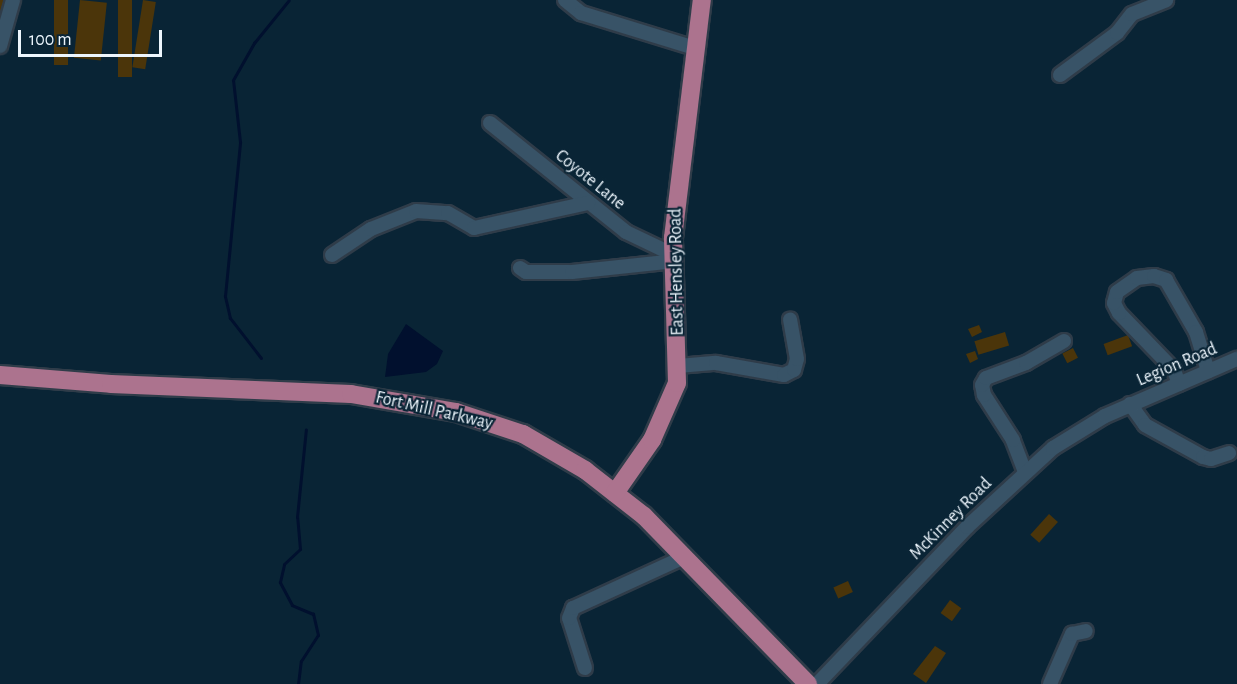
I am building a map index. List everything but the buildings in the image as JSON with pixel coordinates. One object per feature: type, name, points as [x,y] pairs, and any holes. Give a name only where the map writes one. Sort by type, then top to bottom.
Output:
[{"type":"main road","name":"East Hensley Road","points":[[615,493],[670,406],[678,366],[675,258],[678,186],[702,0]]},
{"type":"main road","name":"Fort Mill Parkway","points":[[0,375],[111,384],[351,394],[409,402],[523,434],[615,493],[684,557],[808,684]]},
{"type":"street","points":[[1,46],[13,0]]},
{"type":"street","points":[[565,0],[581,13],[695,48]]},
{"type":"street","points":[[1060,75],[1117,33],[1132,14],[1166,0]]},
{"type":"street","name":"Coyote Lane","points":[[490,123],[626,232],[675,258]]},
{"type":"street","points":[[332,255],[371,229],[416,211],[448,213],[474,228],[588,203]]},
{"type":"street","points":[[520,268],[526,272],[572,272],[675,258]]},
{"type":"street","points":[[1179,384],[1174,370],[1119,314],[1114,303],[1118,292],[1137,278],[1155,276],[1166,280],[1196,332],[1208,371]]},
{"type":"street","points":[[678,366],[716,363],[784,375],[794,370],[797,360],[790,320]]},
{"type":"street","points":[[1025,472],[1012,440],[984,395],[982,386],[986,378],[1026,363],[1064,341]]},
{"type":"street","name":"Legion Road","points":[[1130,404],[1237,359]]},
{"type":"street","points":[[1130,404],[1145,425],[1203,457],[1229,453]]},
{"type":"street","name":"McKinney Road","points":[[817,684],[892,603],[1025,472],[1053,448],[1130,404]]},
{"type":"street","points":[[585,668],[569,618],[573,608],[684,557]]},
{"type":"street","points":[[1050,684],[1072,634],[1086,631]]},
{"type":"water","points":[[406,324],[443,351],[437,364],[426,372],[385,377],[388,354]]},
{"type":"waterway","points":[[261,358],[230,318],[225,296],[240,142],[233,80],[254,43],[289,0]]},
{"type":"waterway","points":[[298,684],[301,661],[318,635],[313,614],[292,605],[280,582],[284,564],[300,549],[297,517],[306,429]]}]
